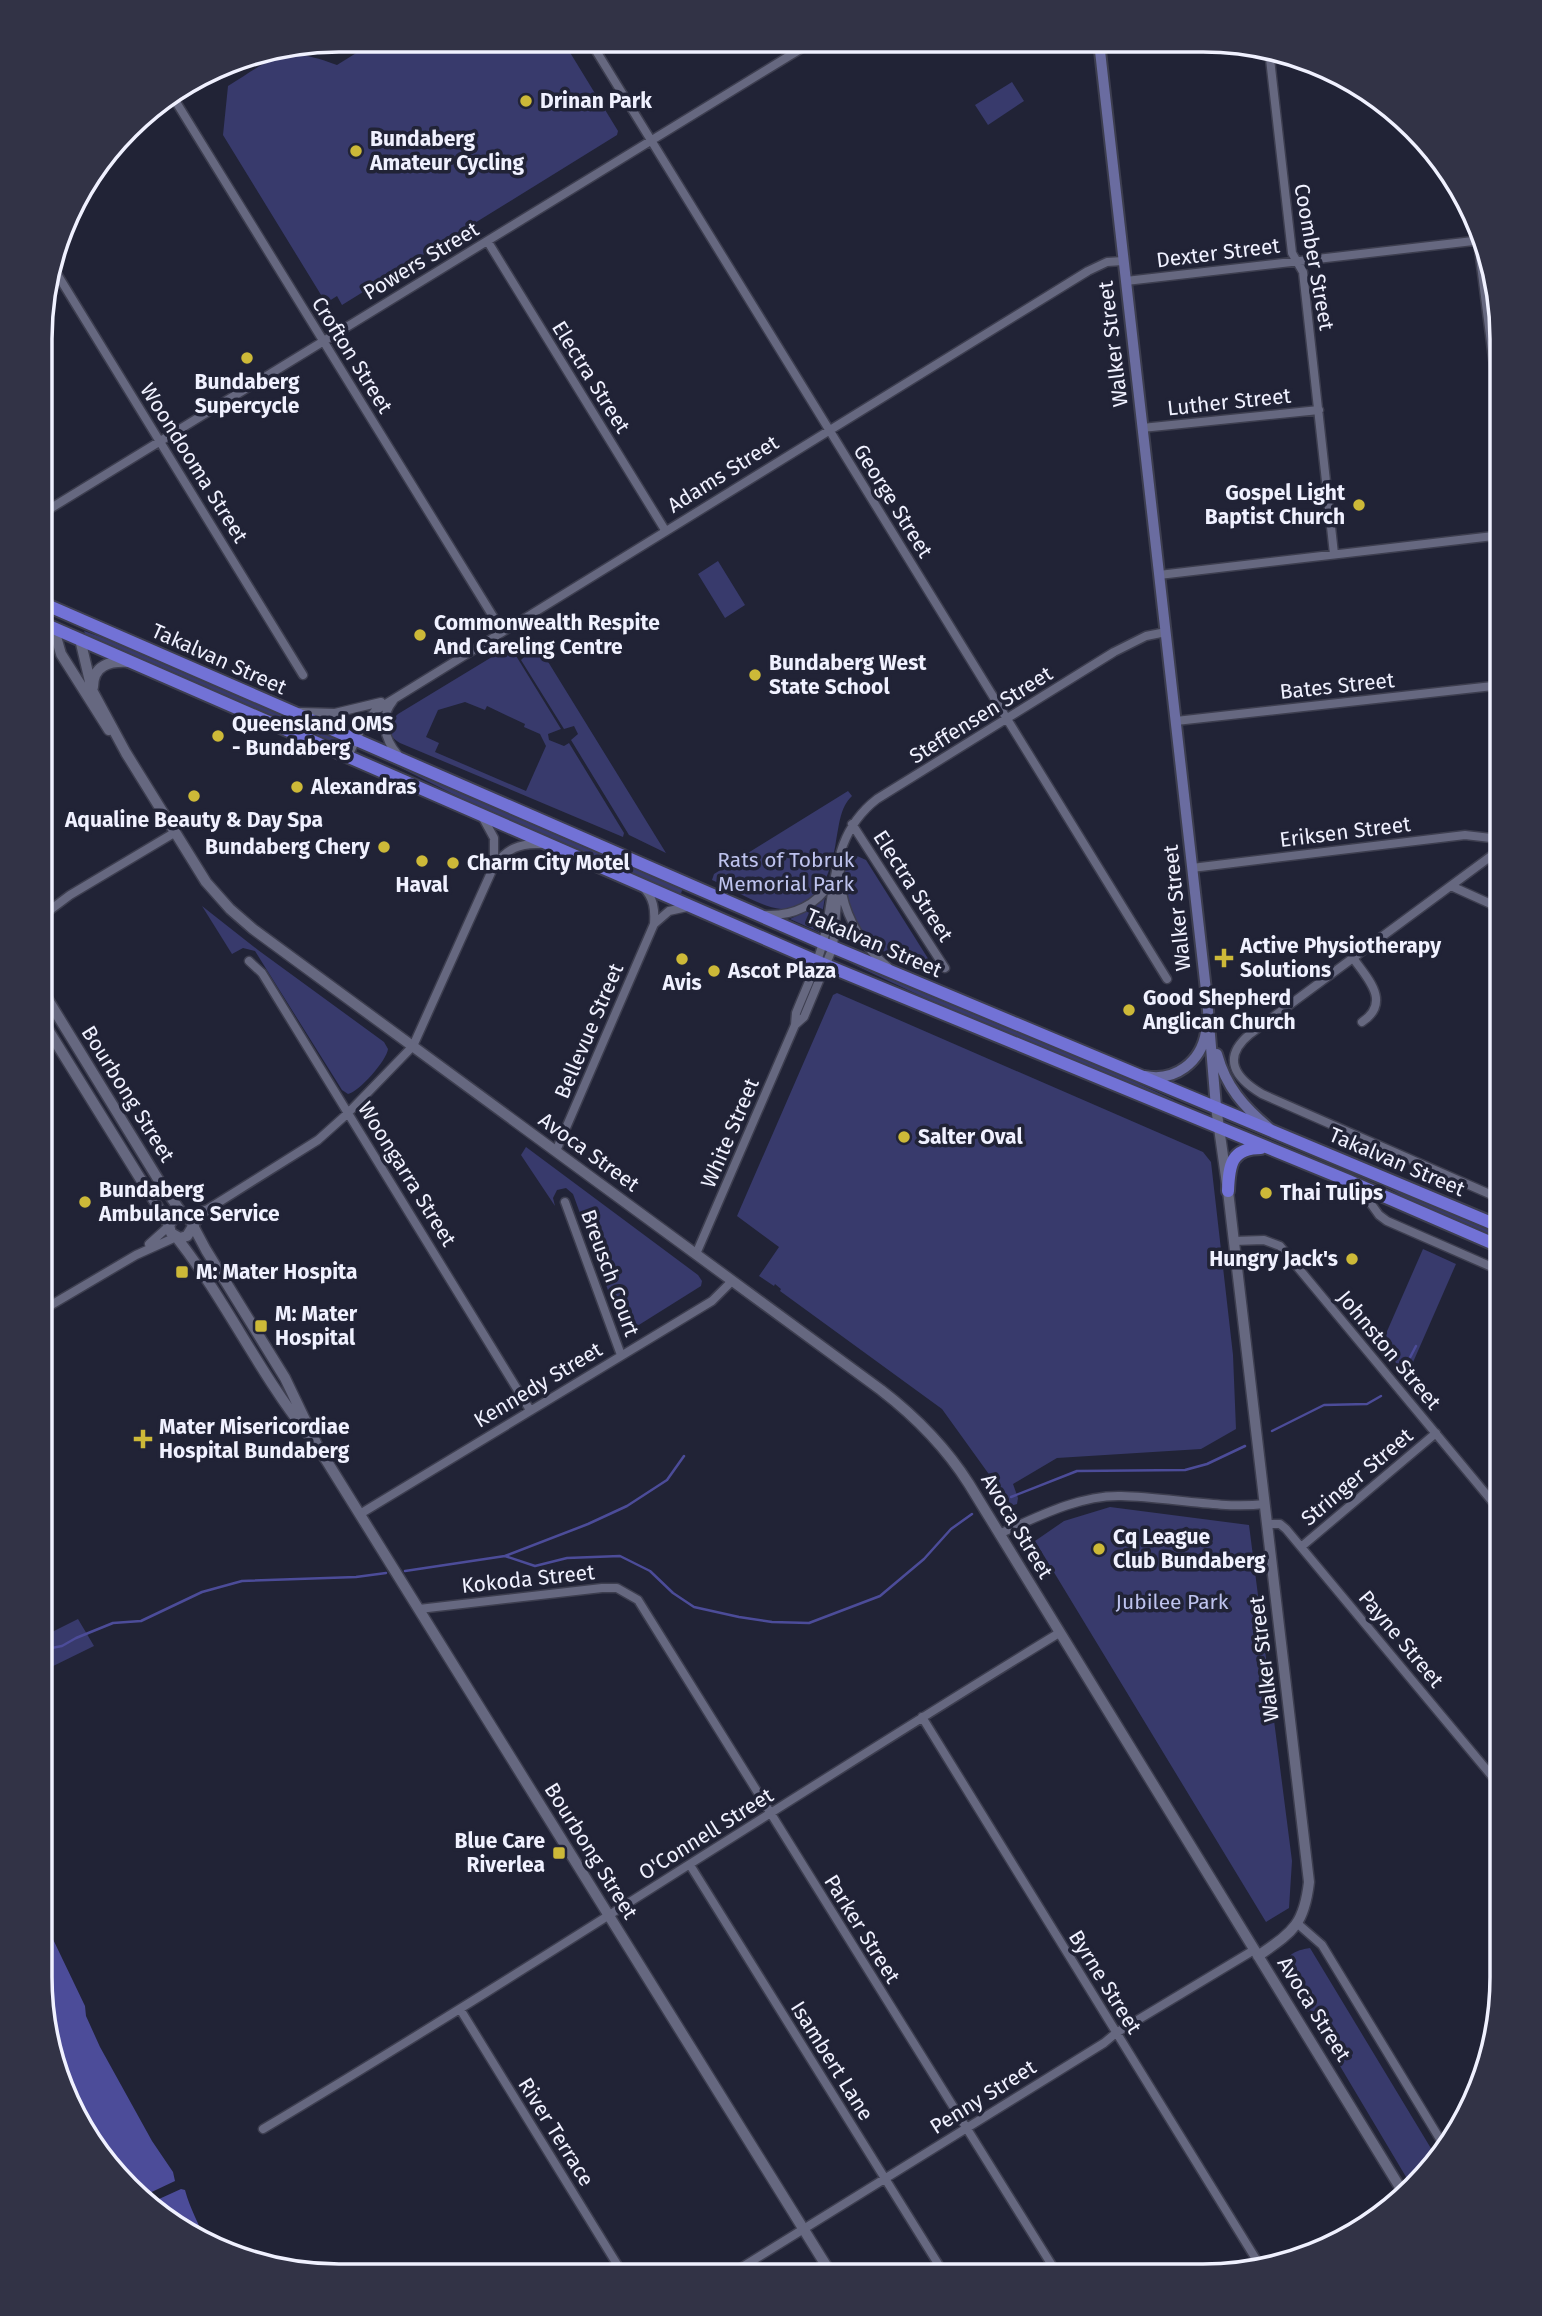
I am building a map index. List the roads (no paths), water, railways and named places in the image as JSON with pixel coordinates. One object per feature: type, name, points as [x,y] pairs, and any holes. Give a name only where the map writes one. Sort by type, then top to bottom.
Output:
[{"type":"highway","name":"Takalvan Street","points":[[52,607],[828,945],[1490,1222]]},
{"type":"highway","points":[[63,612],[74,621],[80,639]]},
{"type":"highway","name":"Takalvan Street","points":[[52,627],[822,963],[1490,1242]]},
{"type":"highway","points":[[1228,1191],[1230,1167],[1236,1156],[1247,1149],[1269,1148]]},
{"type":"main road","name":"Walker Street","points":[[1100,52],[1207,999],[1216,1107]]},
{"type":"main road","points":[[1139,1075],[1172,1075],[1194,1060],[1205,1040],[1207,999]]},
{"type":"main road","points":[[1210,1031],[1229,1086],[1252,1114],[1273,1130]]},
{"type":"street","name":"George Street","points":[[597,52],[1167,979]]},
{"type":"street","name":"Powers Street","points":[[52,508],[796,52]]},
{"type":"street","name":"Coomber Street","points":[[1270,61],[1292,253],[1303,272],[1334,554]]},
{"type":"street","name":"Crofton Street","points":[[177,103],[502,631]]},
{"type":"street","name":"Dexter Street","points":[[1126,281],[1472,241]]},
{"type":"street","name":"Electra Street","points":[[488,242],[665,530]]},
{"type":"street","name":"Adams Street","points":[[348,756],[369,716],[397,696],[1088,271],[1107,262],[1123,261]]},
{"type":"street","name":"Woondooma Street","points":[[59,278],[303,675]]},
{"type":"street","name":"Luther Street","points":[[1142,428],[1319,410]]},
{"type":"street","points":[[1159,575],[1490,536]]},
{"type":"street","points":[[52,630],[61,654],[98,715],[126,753]]},
{"type":"street","name":"Steffensen Street","points":[[822,963],[828,945],[840,856],[846,835],[859,814],[877,799],[1127,645],[1146,636],[1166,632]]},
{"type":"street","points":[[80,639],[88,680],[95,696],[126,753],[206,881],[241,919],[413,1046]]},
{"type":"street","points":[[95,696],[93,677],[100,668],[113,662],[132,662]]},
{"type":"street","name":"Bates Street","points":[[1176,721],[1490,686]]},
{"type":"street","points":[[289,710],[335,713],[397,696]]},
{"type":"street","points":[[397,696],[387,709],[385,730],[394,750],[407,762]]},
{"type":"street","points":[[480,814],[494,838],[494,866]]},
{"type":"street","name":"Electra Street","points":[[852,824],[945,968]]},
{"type":"street","points":[[52,908],[174,833]]},
{"type":"street","name":"Eriksen Street","points":[[1192,868],[1465,835],[1490,838]]},
{"type":"street","points":[[136,1255],[170,1226],[176,1216],[208,1209],[318,1140],[347,1114],[413,1046],[494,866],[516,846],[530,843],[550,845]]},
{"type":"street","points":[[1362,1022],[1370,1016],[1376,1003],[1376,993],[1353,958],[1490,857]]},
{"type":"street","points":[[751,912],[769,916],[800,910],[825,891],[837,872]]},
{"type":"street","points":[[837,872],[844,904],[859,934],[876,956],[899,975]]},
{"type":"street","points":[[639,884],[652,898],[654,924]]},
{"type":"street","points":[[1451,886],[1490,904]]},
{"type":"street","points":[[654,924],[673,910],[692,907]]},
{"type":"street","name":"Bellevue Street","points":[[556,1151],[654,924]]},
{"type":"street","name":"Takalvan Street","points":[[1353,958],[1244,1039],[1234,1056],[1236,1071],[1242,1081],[1262,1094],[1490,1194]]},
{"type":"street","name":"Woongarra Street","points":[[249,961],[262,973],[530,1410]]},
{"type":"street","name":"White Street","points":[[696,1254],[795,1025],[804,1017],[822,963]]},
{"type":"street","name":"Bourbong Street","points":[[52,1006],[158,1179],[185,1216]]},
{"type":"street","name":"Bourbong Street","points":[[52,1036],[170,1226]]},
{"type":"street","name":"Avoca Street","points":[[413,1046],[907,1410],[934,1437],[956,1463],[1399,2185]]},
{"type":"street","name":"Walker Street","points":[[1216,1107],[1309,1882],[1306,1906],[1298,1924]]},
{"type":"street","points":[[1357,1185],[1379,1215],[1387,1221],[1490,1266]]},
{"type":"street","name":"Breusch Court","points":[[565,1202],[621,1355]]},
{"type":"street","points":[[52,1305],[136,1255],[176,1237],[187,1237],[208,1209]]},
{"type":"street","points":[[185,1216],[192,1227]]},
{"type":"street","points":[[170,1226],[171,1233],[176,1237]]},
{"type":"street","name":"Bourbong Street","points":[[192,1227],[286,1381],[318,1447]]},
{"type":"street","name":"Bourbong Street","points":[[176,1237],[192,1257],[274,1389],[318,1447],[825,2264]]},
{"type":"street","name":"Johnston Street","points":[[1234,1241],[1264,1240],[1280,1246],[1490,1499]]},
{"type":"street","name":"Kennedy Street","points":[[360,1514],[712,1301],[732,1281]]},
{"type":"street","points":[[274,1389],[278,1392],[285,1391],[286,1381]]},
{"type":"street","name":"Stringer Street","points":[[1301,1547],[1436,1433]]},
{"type":"street","points":[[999,1534],[1089,1499],[1119,1496],[1241,1507],[1265,1504]]},
{"type":"street","name":"Payne Street","points":[[1268,1524],[1280,1524],[1301,1547],[1490,1774]]},
{"type":"street","name":"Kokoda Street","points":[[419,1609],[602,1588],[617,1588],[638,1600]]},
{"type":"street","name":"Parker Street","points":[[638,1600],[1051,2264]]},
{"type":"street","name":"O'Connell Street","points":[[263,2129],[610,1916],[1059,1633]]},
{"type":"street","name":"Byrne Street","points":[[922,1717],[1256,2258]]},
{"type":"street","name":"Isambert Lane","points":[[690,1866],[938,2264]]},
{"type":"street","points":[[1256,1953],[1288,1935],[1298,1924]]},
{"type":"street","name":"Avoca Street","points":[[1298,1924],[1322,1945],[1439,2138]]},
{"type":"street","name":"Penny Street","points":[[747,2264],[1104,2043],[1116,2033],[1256,1953]]},
{"type":"street","name":"River Terrace","points":[[460,2009],[617,2264]]},
{"type":"waterway","points":[[1404,1369],[1416,1346]]},
{"type":"waterway","points":[[1272,1431],[1324,1405],[1367,1404],[1381,1396]]},
{"type":"waterway","points":[[1011,1497],[1077,1471],[1185,1470],[1207,1464],[1245,1446]]},
{"type":"waterway","points":[[505,1556],[627,1506],[667,1480],[684,1456]]},
{"type":"waterway","points":[[405,1571],[505,1556],[535,1566],[567,1558],[620,1556],[650,1571],[673,1593],[694,1607],[772,1622],[809,1623],[880,1596],[924,1559],[951,1529],[972,1514]]},
{"type":"waterway","points":[[52,1648],[113,1623],[141,1621],[202,1592],[242,1581],[356,1577],[386,1573]]},
{"type":"place","name":"Drinan Park","points":[[526,101]]},
{"type":"place","name":"Bundaberg Amateur Cycling","points":[[356,151]]},
{"type":"place","name":"Bundaberg Supercycle","points":[[247,358]]},
{"type":"place","name":"Gospel Light Baptist Church","points":[[1359,505]]},
{"type":"place","name":"Commonwealth Respite And Careling Centre","points":[[420,635]]},
{"type":"place","name":"Bundaberg West State School","points":[[755,675]]},
{"type":"place","name":"Queensland OMS - Bundaberg","points":[[218,736]]},
{"type":"place","name":"Alexandras","points":[[297,787]]},
{"type":"place","name":"Aqualine Beauty & Day Spa","points":[[194,796]]},
{"type":"place","name":"Bundaberg Chery","points":[[384,847]]},
{"type":"place","name":"Haval","points":[[422,861]]},
{"type":"place","name":"Charm City Motel","points":[[453,863]]},
{"type":"place","name":"Active Physiotherapy Solutions","points":[[1224,958]]},
{"type":"place","name":"Avis","points":[[682,959]]},
{"type":"place","name":"Ascot Plaza","points":[[714,971]]},
{"type":"place","name":"Good Shepherd Anglican Church","points":[[1129,1010]]},
{"type":"place","name":"Salter Oval","points":[[904,1137]]},
{"type":"place","name":"Thai Tulips","points":[[1266,1193]]},
{"type":"place","name":"Bundaberg Ambulance Service","points":[[85,1202]]},
{"type":"place","name":"Hungry Jack's","points":[[1352,1259]]},
{"type":"place","name":"M: Mater Hospita","points":[[182,1272]]},
{"type":"place","name":"M: Mater Hospital","points":[[261,1326]]},
{"type":"place","name":"Mater Misericordiae Hospital Bundaberg","points":[[143,1439]]},
{"type":"place","name":"Cq League Club Bundaberg","points":[[1099,1549]]},
{"type":"place","name":"Blue Care Riverlea","points":[[559,1853]]},
{"type":"park label","name":"Rats of Tobruk Memorial Park","points":[[786,872]]},
{"type":"park label","name":"Jubilee Park","points":[[1172,1602]]}]
